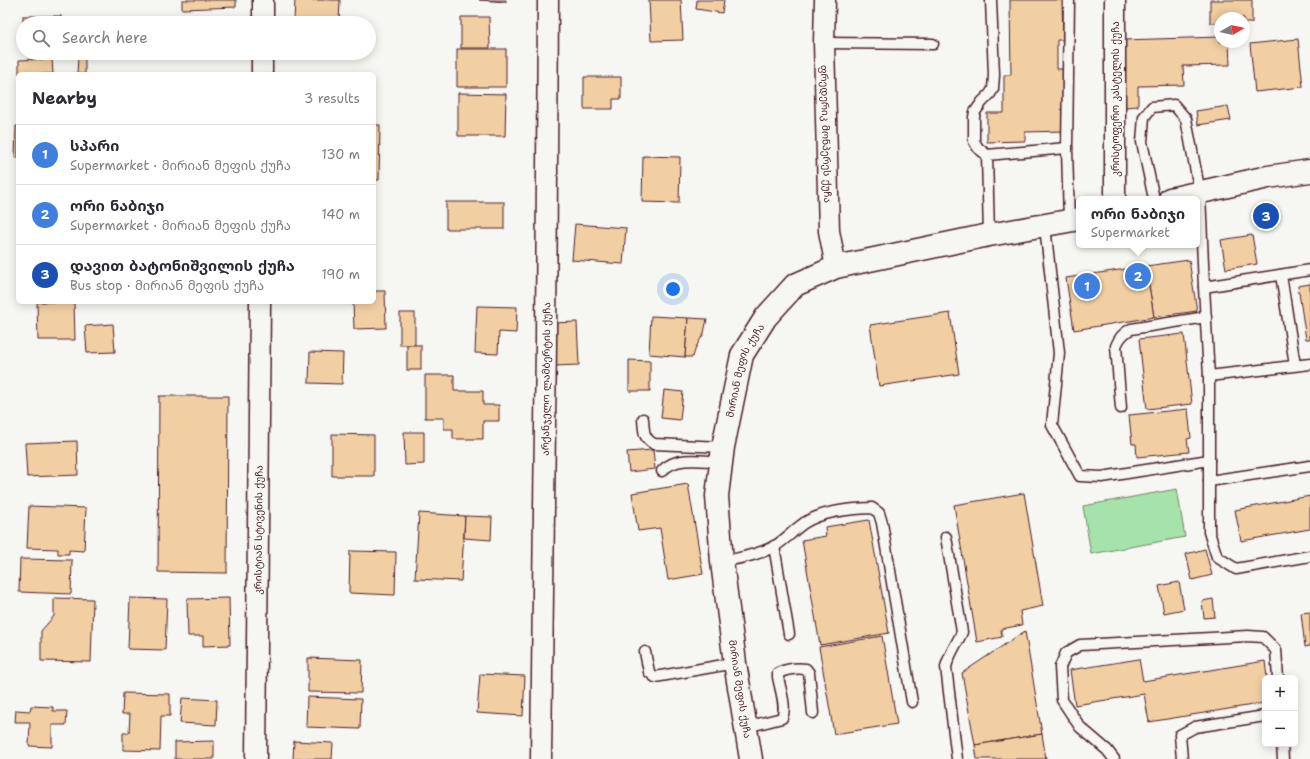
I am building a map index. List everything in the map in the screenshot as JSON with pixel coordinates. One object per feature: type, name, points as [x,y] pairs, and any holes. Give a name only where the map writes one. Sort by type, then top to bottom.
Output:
[{"type":"street","points":[[263,0],[263,16]]},
{"type":"street","name":"არქანჯელო ლამბერტის ქუჩა","points":[[541,759],[548,0]]},
{"type":"street","name":"ფრედერიკ მონპერეს ქუჩა","points":[[825,0],[824,43],[829,231],[836,267]]},
{"type":"street","name":"კრისტოფერო კასტელის ქუჩა","points":[[1114,0],[1116,196]]},
{"type":"street","points":[[262,60],[262,72]]},
{"type":"street","points":[[1268,177],[1310,162]]},
{"type":"street","points":[[1185,196],[1268,177],[1310,171]]},
{"type":"street","name":"მირიან მეფის ქუჩა","points":[[751,759],[735,663],[722,562],[717,496],[722,454],[742,355],[766,317],[795,286],[836,267],[989,235],[1074,220]]},
{"type":"street","name":"კრისტიან სტივენის ქუჩა","points":[[256,759],[260,304]]},
{"type":"lane","points":[[991,0],[994,75],[993,89],[975,112],[974,141],[978,148],[987,155],[1068,148]]},
{"type":"lane","points":[[1069,0],[1068,148],[1074,220]]},
{"type":"lane","points":[[824,43],[933,44]]},
{"type":"lane","points":[[1153,196],[1142,142],[1144,117],[1152,107],[1174,105],[1186,119],[1200,193],[1209,376],[1209,532],[1217,557],[1236,569],[1310,556]]},
{"type":"lane","points":[[987,155],[989,235]]},
{"type":"lane","points":[[1045,226],[1058,353],[1052,425],[1080,476],[1102,477],[1209,460]]},
{"type":"lane","points":[[1204,287],[1310,270]]},
{"type":"lane","points":[[1281,275],[1295,365]]},
{"type":"lane","points":[[1121,408],[1116,346],[1118,339],[1125,332],[1131,329],[1206,317]]},
{"type":"lane","points":[[1209,376],[1310,364]]},
{"type":"lane","points":[[643,419],[645,436],[648,441],[654,444],[722,454]]},
{"type":"lane","points":[[662,471],[666,466],[680,461],[722,454]]},
{"type":"lane","points":[[1210,481],[1310,466]]},
{"type":"lane","points":[[722,562],[751,555],[774,546],[805,522],[822,515],[840,511],[872,508],[879,513],[882,523],[912,702]]},
{"type":"lane","points":[[946,536],[962,632],[957,645],[949,656],[946,667],[957,759]]},
{"type":"lane","points":[[774,546],[789,634]]},
{"type":"lane","points":[[1114,759],[1107,750],[1080,727],[1062,700],[1060,667],[1066,653],[1080,645],[1248,636],[1263,637],[1276,650],[1278,675]]},
{"type":"lane","points":[[645,652],[649,672],[655,677],[735,663]]},
{"type":"lane","points":[[746,727],[782,718],[784,714],[784,707],[778,677],[778,673],[782,671],[798,668],[806,669],[809,673],[813,713]]},
{"type":"lane","points":[[1182,759],[1180,735],[1194,726],[1262,716]]},
{"type":"lane","points":[[1282,747],[1283,759]]},
{"type":"green space","points":[[1177,489],[1185,537],[1091,554],[1083,506]]},
{"type":"building","points":[[182,0],[236,0],[236,7],[182,9]]},
{"type":"building","points":[[295,0],[340,0],[339,16],[294,16]]},
{"type":"building","points":[[479,0],[506,0],[506,2]]},
{"type":"building","points":[[649,0],[681,0],[683,40],[651,41]]},
{"type":"building","points":[[697,0],[724,0],[722,13],[696,9]]},
{"type":"building","points":[[1010,0],[1062,0],[1063,40],[1057,40],[1057,69],[1064,69],[1065,131],[1025,132],[1025,141],[987,142],[987,113],[1004,113],[1004,75],[1011,75]]},
{"type":"building","points":[[1210,0],[1252,0],[1252,23],[1250,23],[1250,12],[1214,12],[1214,23],[1210,23]]},
{"type":"building","points":[[461,17],[489,17],[490,48],[461,48]]},
{"type":"building","points":[[1214,37],[1214,48],[1229,48],[1230,65],[1183,66],[1184,85],[1138,86],[1138,106],[1125,107],[1123,40]]},
{"type":"building","points":[[1298,39],[1303,87],[1255,92],[1250,44]]},
{"type":"building","points":[[457,49],[506,49],[506,87],[457,87]]},
{"type":"building","points":[[19,60],[52,60],[53,72],[19,72]]},
{"type":"building","points":[[78,60],[85,60],[85,72],[77,72]]},
{"type":"building","points":[[584,77],[621,77],[621,99],[613,99],[613,109],[584,109]]},
{"type":"building","points":[[458,93],[506,94],[505,136],[458,136]]},
{"type":"building","points":[[1228,106],[1231,120],[1198,125],[1196,111]]},
{"type":"building","points":[[376,125],[380,125],[379,180],[376,180]]},
{"type":"building","points":[[16,126],[16,158],[15,158]]},
{"type":"building","points":[[643,156],[680,157],[679,203],[642,202]]},
{"type":"building","points":[[446,202],[504,202],[504,229],[446,229]]},
{"type":"building","points":[[575,224],[626,228],[623,264],[572,260]]},
{"type":"building","points":[[1252,235],[1257,264],[1226,269],[1221,240]]},
{"type":"building","points":[[1189,260],[1197,311],[1154,317],[1146,266]]},
{"type":"building","points":[[1146,266],[1154,317],[1074,330],[1066,278]]},
{"type":"building","points":[[1310,284],[1310,339],[1306,339],[1298,286]]},
{"type":"building","points":[[376,291],[385,291],[386,328],[354,329],[353,304],[376,304]]},
{"type":"building","points":[[37,304],[74,304],[75,340],[38,340]]},
{"type":"building","points":[[477,306],[517,307],[516,333],[499,332],[498,354],[475,353]]},
{"type":"building","points":[[400,313],[415,313],[415,345],[400,345]]},
{"type":"building","points":[[950,313],[959,374],[879,386],[870,325]]},
{"type":"building","points":[[651,316],[688,318],[685,357],[649,354]]},
{"type":"building","points":[[688,318],[707,319],[704,333],[696,347],[693,357],[685,357]]},
{"type":"building","points":[[577,322],[579,365],[554,366],[552,323]]},
{"type":"building","points":[[113,324],[115,352],[87,353],[85,326]]},
{"type":"building","points":[[1184,334],[1192,404],[1147,409],[1139,339]]},
{"type":"building","points":[[407,345],[421,345],[421,370],[407,370]]},
{"type":"building","points":[[310,352],[343,353],[342,384],[309,383]]},
{"type":"building","points":[[629,360],[650,361],[650,391],[629,391]]},
{"type":"building","points":[[425,375],[454,375],[454,391],[483,391],[483,405],[499,405],[499,421],[483,421],[483,439],[453,439],[453,429],[444,429],[444,418],[425,418]]},
{"type":"building","points":[[664,390],[683,392],[680,420],[661,418]]},
{"type":"building","points":[[159,396],[228,396],[227,573],[158,572]]},
{"type":"building","points":[[1188,409],[1191,438],[1187,439],[1189,452],[1137,457],[1136,444],[1132,444],[1129,415]]},
{"type":"building","points":[[404,432],[424,432],[424,464],[405,465]]},
{"type":"building","points":[[332,434],[374,435],[374,476],[332,476]]},
{"type":"building","points":[[77,441],[78,475],[27,477],[25,443]]},
{"type":"building","points":[[653,450],[655,469],[629,472],[627,452]]},
{"type":"building","points":[[688,484],[703,574],[668,580],[660,528],[638,531],[632,493]]},
{"type":"building","points":[[1024,493],[1043,606],[1020,611],[1022,625],[1001,629],[1002,637],[977,642],[954,505]]},
{"type":"building","points":[[1310,496],[1310,529],[1241,541],[1235,510]]},
{"type":"building","points":[[29,506],[86,508],[84,551],[69,550],[69,554],[58,554],[58,549],[27,548]]},
{"type":"building","points":[[419,513],[465,516],[461,581],[415,579]]},
{"type":"building","points":[[465,516],[492,517],[491,540],[464,538]]},
{"type":"building","points":[[869,520],[889,633],[820,645],[802,540],[826,536],[825,527]]},
{"type":"building","points":[[1205,549],[1212,575],[1192,580],[1186,554]]},
{"type":"building","points":[[350,551],[396,552],[395,595],[349,593]]},
{"type":"building","points":[[20,559],[72,560],[71,594],[19,592]]},
{"type":"building","points":[[1179,582],[1184,609],[1164,613],[1159,586]]},
{"type":"building","points":[[54,598],[93,599],[91,662],[41,661],[41,631],[54,616]]},
{"type":"building","points":[[130,598],[167,599],[165,650],[128,649]]},
{"type":"building","points":[[229,598],[230,645],[203,646],[203,636],[188,636],[187,599]]},
{"type":"building","points":[[1213,599],[1215,617],[1204,618],[1202,601]]},
{"type":"building","points":[[1310,612],[1310,646],[1305,647],[1301,613]]},
{"type":"building","points":[[1025,631],[1042,734],[975,745],[962,673]]},
{"type":"building","points":[[882,636],[897,724],[834,734],[819,647]]},
{"type":"building","points":[[308,658],[362,660],[361,693],[308,692]]},
{"type":"building","points":[[1139,659],[1143,681],[1265,661],[1267,675],[1262,675],[1262,703],[1149,722],[1144,694],[1075,705],[1070,670]]},
{"type":"building","points":[[480,674],[525,676],[523,716],[477,713]]},
{"type":"building","points":[[123,693],[170,694],[170,716],[161,716],[160,751],[123,750],[123,733],[129,733],[130,714],[122,714]]},
{"type":"building","points":[[307,697],[361,699],[360,729],[306,727]]},
{"type":"building","points":[[182,698],[217,700],[216,725],[180,723]]},
{"type":"building","points":[[31,706],[53,707],[53,711],[67,711],[66,725],[52,725],[52,747],[29,746],[30,722],[15,722],[16,710],[30,711]]},
{"type":"building","points":[[1042,734],[1046,759],[977,759],[975,745]]},
{"type":"building","points":[[214,741],[214,759],[175,759],[175,742]]},
{"type":"building","points":[[294,741],[333,743],[332,759],[293,759]]},
{"type":"place","name":"დავით ბატონიშვილის ქუჩა","points":[[1266,216]]},
{"type":"place","name":"ორი ნაბიჯი","points":[[1138,276]]},
{"type":"place","name":"სპარი","points":[[1087,286]]}]
